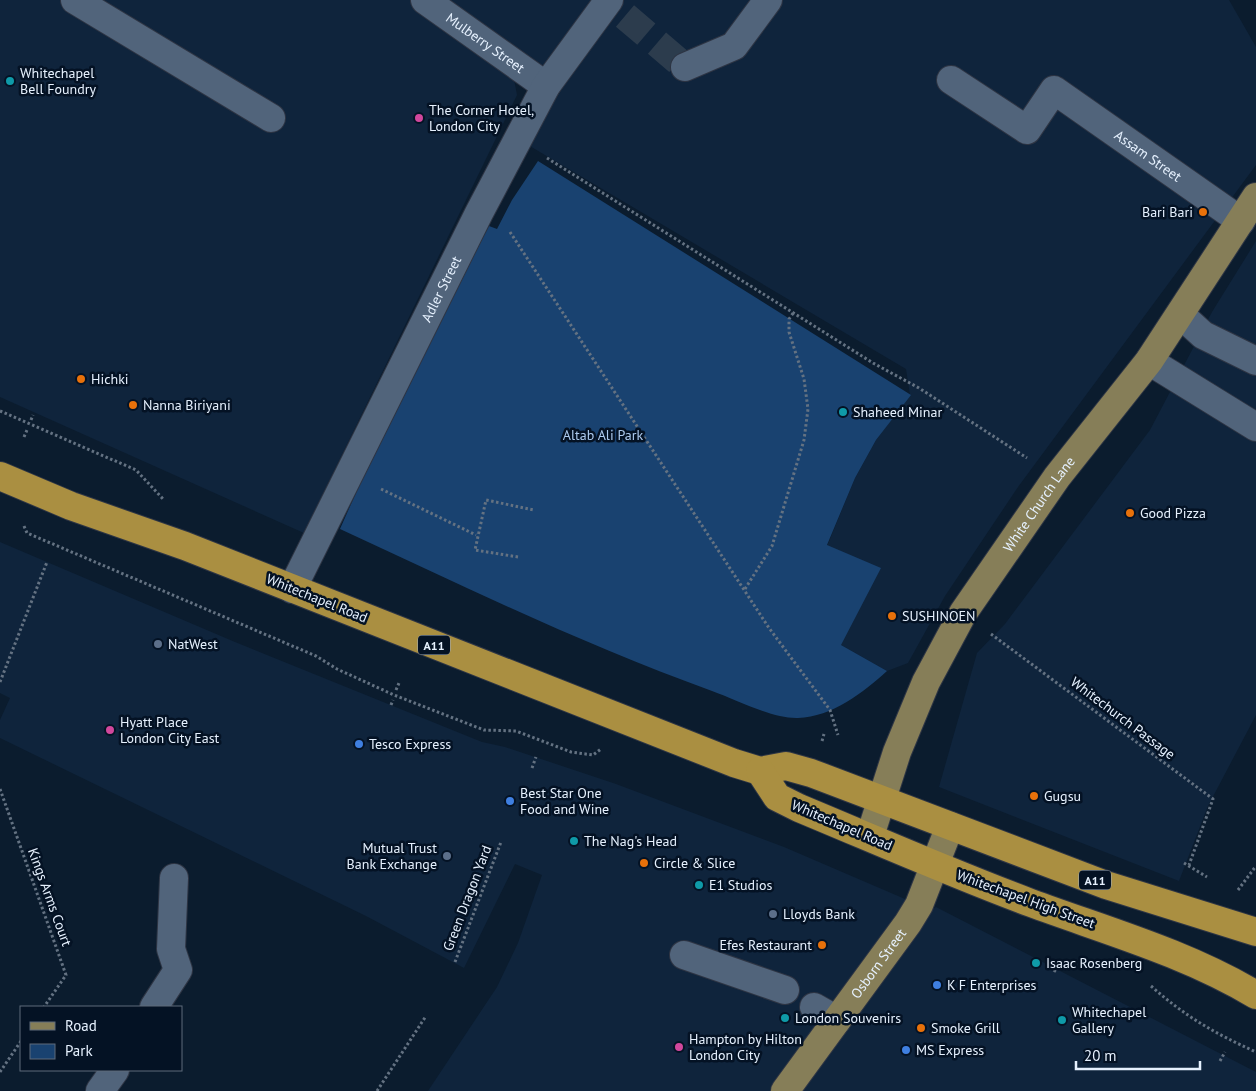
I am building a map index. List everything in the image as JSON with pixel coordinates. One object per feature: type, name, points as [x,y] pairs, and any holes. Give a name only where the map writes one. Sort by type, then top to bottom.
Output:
[{"type":"highway","name":"Whitechapel Road","points":[[0,476],[71,506],[185,546],[760,772],[777,797],[936,864]]},
{"type":"highway","name":"A11","points":[[760,772],[786,766],[811,773],[1106,884],[1256,932]]},
{"type":"highway","name":"Whitechapel High Street","points":[[936,864],[1031,903],[1163,949],[1232,981],[1256,995]]},
{"type":"main road","name":"White Church Lane","points":[[870,836],[883,800],[896,752],[926,682],[963,614],[1057,477],[1149,361],[1181,315],[1256,197]]},
{"type":"main road","name":"Osborn Street","points":[[785,1091],[908,924],[919,905],[950,826]]},
{"type":"street","points":[[75,0],[271,118]]},
{"type":"street","name":"Mulberry Street","points":[[425,0],[546,86]]},
{"type":"street","points":[[685,67],[734,46],[768,0]]},
{"type":"street","name":"Adler Street","points":[[292,589],[479,213],[546,86],[620,5]]},
{"type":"street","name":"Assam Street","points":[[951,80],[1027,130],[1054,90],[1241,220]]},
{"type":"street","points":[[1181,315],[1203,334],[1256,361]]},
{"type":"street","points":[[1149,361],[1256,427]]},
{"type":"street","points":[[155,1006],[178,970],[171,949],[174,878]]},
{"type":"street","points":[[684,955],[785,990]]},
{"type":"street","points":[[814,1007],[837,1020]]},
{"type":"street","points":[[100,1091],[113,1071]]},
{"type":"path","points":[[518,139],[873,363],[920,388],[1057,477]]},
{"type":"path","points":[[479,213],[508,228],[769,628],[830,710],[838,735]]},
{"type":"path","points":[[745,589],[772,546],[804,440],[808,409],[804,379],[789,332],[789,319],[794,312]]},
{"type":"path","points":[[0,411],[136,470],[162,498]]},
{"type":"path","points":[[24,437],[27,430]]},
{"type":"path","points":[[349,473],[476,535]]},
{"type":"path","points":[[518,557],[475,550],[476,535],[486,500],[534,510]]},
{"type":"path","points":[[27,533],[316,656],[337,669],[394,695],[484,730],[516,731],[571,752],[593,755],[632,723]]},
{"type":"path","points":[[0,682],[47,562]]},
{"type":"path","name":"Whitechurch Passage","points":[[963,614],[1213,799],[1189,865]]},
{"type":"path","points":[[396,690],[399,683]]},
{"type":"path","points":[[391,705],[393,700]]},
{"type":"path","points":[[532,768],[536,757]]},
{"type":"path","name":"Kings Arms Court","points":[[0,789],[66,975],[45,1006]]},
{"type":"path","name":"Green Dragon Yard","points":[[454,962],[501,842]]},
{"type":"path","points":[[1184,863],[1212,880]]},
{"type":"path","points":[[1235,895],[1256,866]]},
{"type":"path","points":[[1054,972],[1062,960]]},
{"type":"path","points":[[1147,983],[1181,1012],[1203,1027],[1256,1052]]},
{"type":"path","points":[[377,1091],[426,1016]]},
{"type":"path","points":[[0,1072],[20,1042]]},
{"type":"path","points":[[1220,1061],[1226,1052]]},
{"type":"shaded area","points":[[0,0],[410,0],[512,69],[517,95],[304,533],[0,397]]},
{"type":"shaded area","points":[[426,0],[1229,0],[1256,47],[1256,165],[1018,487],[945,596],[908,663],[887,671],[841,645],[827,546],[855,478],[876,440],[910,395],[906,369],[518,139],[547,85]]},
{"type":"shaded area","points":[[1256,241],[1256,715],[1208,806],[1179,881],[939,787],[977,653],[1005,624],[1150,430],[1212,312]]},
{"type":"shaded area","points":[[0,542],[235,642],[482,742],[505,747],[616,784],[784,847],[919,905],[909,923],[936,907],[1256,1072],[1256,1091],[428,1091],[497,987],[518,943],[542,875],[515,864],[464,968],[366,916],[0,738],[0,720],[10,698],[0,693]]},
{"type":"green space","name":"Altab Ali Park","points":[[538,161],[911,395],[876,440],[855,478],[827,545],[881,568],[841,645],[887,671],[847,702],[811,717],[788,717],[766,712],[570,635],[340,529],[412,376],[489,226],[497,229],[512,200]]},
{"type":"tunnel","points":[[625,16],[685,67]]},
{"type":"place","name":"Whitechapel Bell Foundry","points":[[10,81]]},
{"type":"place","name":"The Corner Hotel, London City","points":[[419,118]]},
{"type":"place","name":"Bari Bari","points":[[1203,212]]},
{"type":"place","name":"Hichki","points":[[81,379]]},
{"type":"place","name":"Nanna Biriyani","points":[[133,405]]},
{"type":"place","name":"Shaheed Minar","points":[[843,412]]},
{"type":"place","name":"Good Pizza","points":[[1130,513]]},
{"type":"place","name":"SUSHINOEN","points":[[892,616]]},
{"type":"place","name":"NatWest","points":[[158,644]]},
{"type":"place","name":"Hyatt Place London City East","points":[[110,730]]},
{"type":"place","name":"Tesco Express","points":[[359,744]]},
{"type":"place","name":"Gugsu","points":[[1034,796]]},
{"type":"place","name":"Best Star One Food and Wine","points":[[510,801]]},
{"type":"place","name":"The Nag's Head","points":[[574,841]]},
{"type":"place","name":"Mutual Trust Bank Exchange","points":[[447,856]]},
{"type":"place","name":"Circle & Slice","points":[[644,863]]},
{"type":"place","name":"E1 Studios","points":[[699,885]]},
{"type":"place","name":"Lloyds Bank","points":[[773,914]]},
{"type":"place","name":"Efes Restaurant","points":[[822,945]]},
{"type":"place","name":"Isaac Rosenberg","points":[[1036,963]]},
{"type":"place","name":"K F Enterprises","points":[[937,985]]},
{"type":"place","name":"London Souvenirs","points":[[785,1018]]},
{"type":"place","name":"Whitechapel Gallery","points":[[1062,1020]]},
{"type":"place","name":"Smoke Grill","points":[[921,1028]]},
{"type":"place","name":"Hampton by Hilton London City","points":[[679,1047]]},
{"type":"place","name":"MS Express","points":[[906,1050]]}]
